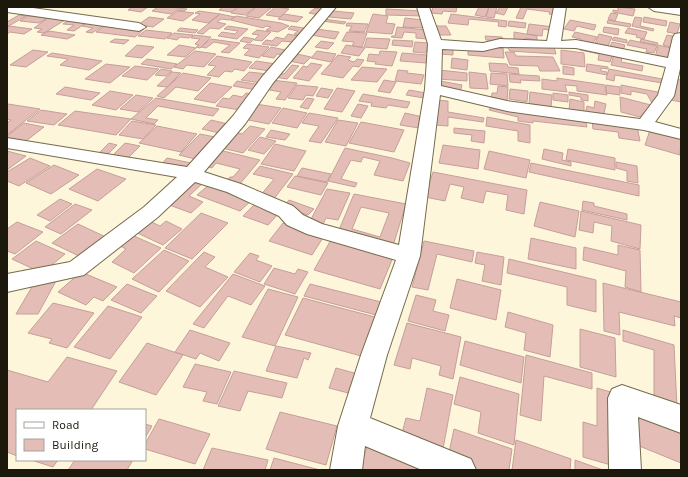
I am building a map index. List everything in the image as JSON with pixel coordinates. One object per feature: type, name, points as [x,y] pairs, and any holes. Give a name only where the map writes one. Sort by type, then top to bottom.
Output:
[{"type":"street","points":[[7,283],[76,268],[151,212],[192,174],[239,120],[267,80],[330,7]]},
{"type":"street","points":[[346,470],[353,426],[374,355],[409,256],[433,89],[435,44],[423,7]]},
{"type":"street","points":[[553,46],[560,7]]},
{"type":"street","points":[[654,7],[681,11]]},
{"type":"street","points":[[7,8],[139,27]]},
{"type":"street","points":[[644,125],[666,96],[680,37]]},
{"type":"street","points":[[435,44],[483,47],[500,43],[553,46],[576,44],[674,64]]},
{"type":"street","points":[[433,89],[507,106],[644,125],[681,134]]},
{"type":"street","points":[[7,143],[192,174],[234,188],[286,211],[290,216],[293,216],[295,220],[315,229],[409,256]]},
{"type":"street","points":[[625,470],[622,398],[681,419]]},
{"type":"street","points":[[353,426],[460,470]]},
{"type":"building","points":[[132,7],[148,7],[141,12],[128,10]]},
{"type":"building","points":[[158,7],[187,9],[184,11],[177,10],[171,14],[152,11]]},
{"type":"building","points":[[223,7],[237,7],[231,12],[219,10]]},
{"type":"building","points":[[239,7],[256,7],[245,15],[231,13]]},
{"type":"building","points":[[256,7],[271,8],[259,18],[246,16]]},
{"type":"building","points":[[275,7],[289,9],[280,17],[266,15]]},
{"type":"building","points":[[433,7],[457,7],[456,12],[443,11],[442,14],[431,13]]},
{"type":"building","points":[[479,7],[489,7],[485,17],[475,15]]},
{"type":"building","points":[[489,7],[497,7],[494,18],[486,17]]},
{"type":"building","points":[[500,7],[508,7],[504,15],[496,13]]},
{"type":"building","points":[[521,7],[559,8],[556,15],[549,14],[550,12],[527,9],[523,19],[516,18]]},
{"type":"building","points":[[618,7],[635,9],[633,16],[613,12],[613,10],[618,11]]},
{"type":"building","points":[[315,8],[325,10],[319,15],[309,13]]},
{"type":"building","points":[[386,9],[422,11],[422,16],[386,15]]},
{"type":"building","points":[[178,11],[194,13],[183,21],[167,18]]},
{"type":"building","points":[[199,11],[220,14],[208,23],[192,20],[200,14],[195,13]]},
{"type":"building","points":[[333,11],[354,13],[351,19],[329,17]]},
{"type":"building","points":[[611,13],[618,14],[615,21],[608,19]]},
{"type":"building","points":[[220,14],[235,17],[230,20],[221,19],[217,22],[226,24],[219,29],[210,28],[203,34],[197,33]]},
{"type":"building","points":[[284,14],[303,17],[297,22],[278,19]]},
{"type":"building","points":[[373,14],[388,16],[386,23],[395,24],[392,34],[366,32]]},
{"type":"building","points":[[451,14],[507,21],[506,27],[498,26],[499,22],[469,19],[468,25],[448,23]]},
{"type":"building","points":[[19,15],[26,16],[7,27],[7,22]]},
{"type":"building","points":[[28,16],[47,18],[39,23],[20,21]]},
{"type":"building","points":[[236,16],[281,23],[289,26],[278,32],[266,30],[271,27],[266,26],[263,28],[231,20]]},
{"type":"building","points":[[149,17],[164,19],[153,27],[138,25]]},
{"type":"building","points":[[635,17],[642,18],[640,26],[654,29],[653,31],[632,26]]},
{"type":"building","points":[[644,17],[667,21],[666,26],[643,22]]},
{"type":"building","points":[[48,18],[65,20],[44,33],[37,32],[42,29],[34,28]]},
{"type":"building","points":[[405,18],[424,20],[423,28],[403,27]]},
{"type":"building","points":[[323,19],[346,22],[344,24],[322,21]]},
{"type":"building","points":[[69,20],[86,23],[74,31],[67,30],[74,25],[63,24]]},
{"type":"building","points":[[570,20],[596,25],[594,30],[577,26],[574,31],[564,29]]},
{"type":"building","points":[[608,20],[631,24],[630,27],[607,23]]},
{"type":"building","points":[[509,21],[526,23],[525,28],[508,26]]},
{"type":"building","points":[[88,22],[104,25],[92,33],[86,32],[93,28],[82,26]]},
{"type":"building","points":[[670,22],[680,24],[677,34],[667,32]]},
{"type":"building","points":[[347,23],[368,24],[364,32],[349,31],[352,26],[346,26]]},
{"type":"building","points":[[529,24],[554,27],[554,31],[543,29],[542,36],[527,34]]},
{"type":"building","points":[[106,25],[144,29],[135,37],[96,32]]},
{"type":"building","points":[[9,26],[32,29],[24,34],[10,32],[7,34],[7,28]]},
{"type":"building","points":[[228,26],[248,29],[237,39],[218,36],[222,32],[235,34],[238,31],[224,29]]},
{"type":"building","points":[[291,26],[310,29],[303,36],[294,34],[298,31],[288,29]]},
{"type":"building","points":[[435,26],[446,26],[451,35],[439,35]]},
{"type":"building","points":[[397,27],[426,30],[427,39],[416,38],[416,33],[404,32],[402,38],[391,37],[395,36]]},
{"type":"building","points":[[604,27],[619,29],[618,35],[603,32]]},
{"type":"building","points":[[180,28],[198,30],[195,33],[177,31]]},
{"type":"building","points":[[628,28],[647,32],[644,39],[636,37],[637,35],[625,33]]},
{"type":"building","points":[[316,29],[339,32],[335,39],[311,35]]},
{"type":"building","points":[[146,30],[172,33],[165,39],[138,36]]},
{"type":"building","points":[[257,30],[271,32],[262,41],[254,40],[259,35],[252,34]]},
{"type":"building","points":[[49,31],[75,35],[67,39],[41,35]]},
{"type":"building","points":[[347,32],[367,33],[362,47],[352,46],[354,42],[342,41]]},
{"type":"building","points":[[514,32],[537,36],[537,40],[525,38],[525,42],[514,41]]},
{"type":"building","points":[[575,32],[597,37],[592,44],[580,42],[581,39],[572,37]]},
{"type":"building","points":[[174,33],[193,35],[189,38],[180,37],[177,40],[167,38]]},
{"type":"building","points":[[288,34],[298,36],[292,42],[282,41],[277,46],[262,44],[266,40],[272,41],[276,37],[284,39]]},
{"type":"building","points":[[599,34],[612,37],[607,48],[594,46]]},
{"type":"building","points":[[194,35],[211,37],[200,48],[196,47],[199,45],[195,44],[200,39],[191,38]]},
{"type":"building","points":[[667,35],[678,37],[674,48],[663,45]]},
{"type":"building","points":[[485,36],[502,37],[503,41],[486,40]]},
{"type":"building","points":[[244,37],[254,39],[250,43],[240,41]]},
{"type":"building","points":[[614,37],[627,40],[627,43],[612,40]]},
{"type":"building","points":[[367,38],[390,39],[387,49],[364,47]]},
{"type":"building","points":[[115,39],[129,40],[124,44],[110,42]]},
{"type":"building","points":[[211,39],[240,43],[229,53],[221,52],[230,45],[214,42],[206,48],[201,47]]},
{"type":"building","points":[[641,39],[658,43],[657,45],[640,42]]},
{"type":"building","points":[[393,40],[413,41],[412,47],[392,45]]},
{"type":"building","points":[[630,40],[657,46],[654,53],[646,52],[647,49],[627,45]]},
{"type":"building","points":[[321,41],[334,43],[328,49],[315,47]]},
{"type":"building","points":[[415,42],[428,43],[426,53],[413,52]]},
{"type":"building","points":[[612,42],[625,45],[623,51],[609,49]]},
{"type":"building","points":[[504,43],[554,47],[556,54],[510,51]]},
{"type":"building","points":[[247,44],[269,47],[259,58],[244,55],[250,49],[243,48]]},
{"type":"building","points":[[137,45],[154,47],[142,58],[125,56]]},
{"type":"building","points":[[179,45],[196,48],[185,57],[167,55]]},
{"type":"building","points":[[346,45],[365,48],[359,56],[341,53]]},
{"type":"building","points":[[658,45],[675,49],[672,61],[655,58]]},
{"type":"building","points":[[440,46],[453,47],[453,55],[440,54]]},
{"type":"building","points":[[583,46],[613,53],[610,62],[598,60],[599,54],[580,50]]},
{"type":"building","points":[[271,47],[290,51],[286,55],[277,54],[274,58],[262,56]]},
{"type":"building","points":[[468,47],[503,48],[504,58],[468,55]]},
{"type":"building","points":[[33,50],[48,52],[26,67],[10,65]]},
{"type":"building","points":[[561,50],[584,53],[585,67],[561,64]]},
{"type":"building","points":[[195,51],[216,54],[204,67],[187,65],[183,69],[174,67]]},
{"type":"building","points":[[317,51],[336,54],[331,62],[311,58]]},
{"type":"building","points":[[380,51],[397,52],[392,66],[375,64],[376,62],[367,61],[369,54],[379,55]]},
{"type":"building","points":[[505,52],[514,52],[516,56],[553,57],[560,71],[540,71],[538,66],[510,65]]},
{"type":"building","points":[[52,53],[102,61],[89,70],[60,65],[68,59],[47,56]]},
{"type":"building","points":[[402,53],[427,55],[426,63],[400,61]]},
{"type":"building","points":[[614,53],[623,54],[621,62],[643,66],[642,71],[611,65]]},
{"type":"building","points":[[297,54],[311,57],[304,64],[289,61]]},
{"type":"building","points":[[338,55],[351,57],[348,60],[354,62],[357,59],[364,60],[359,67],[353,66],[343,78],[321,74]]},
{"type":"building","points":[[217,56],[252,62],[244,71],[235,69],[232,72],[225,71],[219,77],[207,75],[216,66],[208,65]]},
{"type":"building","points":[[452,58],[468,60],[467,70],[451,68]]},
{"type":"building","points":[[147,59],[177,64],[171,69],[141,64]]},
{"type":"building","points":[[256,61],[276,64],[270,71],[249,68]]},
{"type":"building","points":[[311,63],[322,65],[309,81],[293,78],[303,66],[307,67]]},
{"type":"building","points":[[489,63],[507,64],[508,67],[518,68],[519,74],[490,71]]},
{"type":"building","points":[[106,64],[130,67],[110,83],[85,79]]},
{"type":"building","points":[[587,64],[608,67],[608,69],[601,68],[601,71],[607,72],[607,75],[586,71]]},
{"type":"building","points":[[292,65],[299,66],[287,79],[274,77],[277,73],[284,74]]},
{"type":"building","points":[[135,66],[159,69],[147,80],[122,76]]},
{"type":"building","points":[[563,66],[574,68],[574,75],[563,74]]},
{"type":"building","points":[[362,67],[387,69],[377,82],[351,80]]},
{"type":"building","points":[[161,69],[172,71],[166,76],[155,75]]},
{"type":"building","points":[[609,69],[662,79],[662,83],[615,75],[614,81],[606,79]]},
{"type":"building","points":[[398,70],[408,71],[407,73],[424,75],[421,84],[395,81]]},
{"type":"building","points":[[439,70],[467,73],[467,81],[438,79]]},
{"type":"building","points":[[172,72],[181,73],[167,87],[157,86]]},
{"type":"building","points":[[249,72],[268,74],[261,83],[241,80]]},
{"type":"building","points":[[469,72],[486,74],[488,89],[470,88]]},
{"type":"building","points":[[183,73],[211,78],[198,91],[176,87],[164,98],[157,96]]},
{"type":"building","points":[[491,73],[507,74],[508,86],[490,84]]},
{"type":"building","points":[[509,74],[539,76],[540,81],[520,80],[521,83],[510,82]]},
{"type":"building","points":[[557,78],[605,85],[607,95],[577,91],[577,86],[565,85],[567,92],[542,89],[542,79],[557,81]]},
{"type":"building","points":[[675,79],[681,80],[681,102],[671,100]]},
{"type":"building","points":[[272,80],[297,83],[285,100],[276,99],[281,92],[264,89]]},
{"type":"building","points":[[384,80],[396,82],[390,93],[378,91]]},
{"type":"building","points":[[237,81],[261,85],[257,90],[233,86]]},
{"type":"building","points":[[440,81],[462,85],[460,93],[436,89]]},
{"type":"building","points":[[210,83],[232,87],[215,103],[194,99]]},
{"type":"building","points":[[297,85],[318,87],[313,96],[306,95],[303,100],[288,98]]},
{"type":"building","points":[[606,85],[620,87],[620,95],[606,93]]},
{"type":"building","points":[[621,85],[663,93],[652,103],[647,94],[631,91],[631,95],[621,93]]},
{"type":"building","points":[[498,86],[508,87],[507,102],[491,100],[492,93],[497,93]]},
{"type":"building","points":[[65,87],[100,93],[91,100],[56,94]]},
{"type":"building","points":[[321,88],[333,90],[328,98],[316,96]]},
{"type":"building","points":[[337,88],[355,91],[342,112],[324,109]]},
{"type":"building","points":[[510,89],[528,91],[527,102],[509,99]]},
{"type":"building","points":[[409,90],[426,93],[424,98],[406,95]]},
{"type":"building","points":[[110,91],[133,95],[116,110],[92,105]]},
{"type":"building","points":[[530,92],[552,95],[551,108],[529,105]]},
{"type":"building","points":[[569,92],[588,95],[588,101],[581,100],[581,97],[569,95]]},
{"type":"building","points":[[246,93],[254,94],[240,110],[216,106],[223,98],[229,99],[233,95],[242,97]]},
{"type":"building","points":[[553,93],[568,95],[568,102],[553,100]]},
{"type":"building","points":[[363,94],[410,102],[407,108],[388,105],[386,108],[371,106],[372,103],[359,101]]},
{"type":"building","points":[[136,95],[153,98],[138,112],[120,109]]},
{"type":"building","points":[[620,97],[651,105],[640,117],[621,112]]},
{"type":"building","points":[[156,98],[219,109],[213,116],[158,106],[146,118],[158,120],[154,124],[131,119]]},
{"type":"building","points":[[307,98],[314,99],[308,109],[300,107]]},
{"type":"building","points":[[570,99],[584,102],[584,113],[569,111]]},
{"type":"building","points":[[436,100],[448,101],[448,112],[484,118],[483,122],[448,117],[448,126],[435,125]]},
{"type":"building","points":[[595,101],[606,104],[603,118],[585,114],[587,106],[594,108]]},
{"type":"building","points":[[7,104],[40,109],[7,135],[7,123],[11,120],[7,119]]},
{"type":"building","points":[[256,104],[281,108],[269,124],[243,119]]},
{"type":"building","points":[[358,104],[368,106],[361,118],[351,116]]},
{"type":"building","points":[[492,105],[585,119],[587,127],[533,121],[533,123],[518,121],[518,117],[489,110]]},
{"type":"building","points":[[283,108],[307,113],[297,128],[272,123]]},
{"type":"building","points":[[41,110],[67,114],[54,125],[27,121]]},
{"type":"building","points":[[75,111],[131,119],[116,135],[58,125]]},
{"type":"building","points":[[309,113],[338,118],[321,143],[309,141],[319,126],[302,123]]},
{"type":"building","points":[[405,113],[423,117],[419,128],[400,125]]},
{"type":"building","points":[[487,117],[530,125],[530,143],[518,141],[518,131],[486,126]]},
{"type":"building","points":[[211,120],[232,125],[224,134],[202,129]]},
{"type":"building","points":[[338,120],[358,123],[346,146],[325,142]]},
{"type":"building","points":[[592,120],[637,126],[640,141],[619,138],[618,132],[593,129]]},
{"type":"building","points":[[132,121],[156,125],[143,139],[119,135]]},
{"type":"building","points":[[361,122],[404,130],[394,152],[349,143]]},
{"type":"building","points":[[24,123],[44,127],[26,141],[7,138],[7,136]]},
{"type":"building","points":[[157,126],[197,134],[181,152],[139,143]]},
{"type":"building","points":[[250,126],[265,129],[243,153],[218,147],[233,132],[242,134]]},
{"type":"building","points":[[454,128],[485,131],[484,143],[471,141],[472,135],[454,133]]},
{"type":"building","points":[[271,130],[290,134],[285,140],[266,137]]},
{"type":"building","points":[[650,130],[681,139],[680,155],[645,145]]},
{"type":"building","points":[[200,134],[220,138],[199,160],[179,155]]},
{"type":"building","points":[[260,137],[276,141],[264,154],[248,150]]},
{"type":"building","points":[[109,143],[117,145],[105,157],[97,155]]},
{"type":"building","points":[[125,143],[140,146],[128,158],[113,155]]},
{"type":"building","points":[[275,144],[306,151],[294,171],[261,164]]},
{"type":"building","points":[[443,145],[480,150],[478,169],[439,163]]},
{"type":"building","points":[[345,148],[410,163],[403,181],[374,175],[380,161],[363,157],[361,162],[351,160],[341,179],[357,183],[355,187],[328,181]]},
{"type":"building","points":[[215,149],[260,160],[239,185],[225,182],[230,177],[233,177],[240,169],[216,163],[212,168],[201,165]]},
{"type":"building","points":[[544,149],[563,153],[562,160],[571,162],[571,166],[542,159]]},
{"type":"building","points":[[568,149],[615,158],[615,170],[566,160]]},
{"type":"building","points":[[7,151],[26,156],[7,170]]},
{"type":"building","points":[[489,151],[530,160],[526,178],[484,169]]},
{"type":"building","points":[[30,158],[50,166],[19,186],[7,181],[7,172]]},
{"type":"building","points":[[167,158],[196,164],[190,171],[161,165]]},
{"type":"building","points":[[616,162],[637,166],[638,183],[627,181],[627,171],[616,168]]},
{"type":"building","points":[[531,163],[639,185],[639,196],[529,172]]},
{"type":"building","points":[[54,165],[79,175],[51,194],[26,183]]},
{"type":"building","points":[[260,166],[293,174],[273,200],[260,196],[274,179],[253,174]]},
{"type":"building","points":[[302,168],[331,174],[327,182],[297,176]]},
{"type":"building","points":[[97,169],[126,179],[98,201],[69,189]]},
{"type":"building","points":[[433,172],[527,190],[524,214],[506,210],[508,195],[486,191],[483,203],[461,198],[464,187],[450,184],[445,201],[425,197]]},
{"type":"building","points":[[295,176],[328,183],[321,195],[287,187]]},
{"type":"building","points":[[193,177],[205,181],[189,196],[203,202],[191,213],[164,203]]},
{"type":"building","points":[[211,183],[253,199],[240,211],[197,195]]},
{"type":"building","points":[[327,189],[350,193],[338,220],[326,218],[323,224],[310,221]]},
{"type":"building","points":[[354,194],[406,204],[392,249],[339,230]],"holes":[[[361,207],[389,213],[380,237],[352,229]]]},
{"type":"building","points":[[60,199],[72,204],[50,221],[37,215]]},
{"type":"building","points":[[289,200],[314,209],[308,215],[283,207]]},
{"type":"building","points":[[583,201],[594,203],[594,206],[627,214],[627,220],[582,210]]},
{"type":"building","points":[[257,202],[281,211],[268,225],[243,216]]},
{"type":"building","points":[[540,202],[579,211],[575,237],[534,226]]},
{"type":"building","points":[[75,204],[92,210],[61,234],[45,227]]},
{"type":"building","points":[[581,211],[641,225],[640,249],[611,241],[612,226],[594,222],[593,233],[579,230]]},
{"type":"building","points":[[201,213],[228,223],[192,259],[165,248]]},
{"type":"building","points":[[145,219],[160,226],[166,221],[182,229],[163,245],[131,230]]},
{"type":"building","points":[[17,222],[43,232],[15,254],[7,251],[7,229]]},
{"type":"building","points":[[283,223],[324,236],[312,255],[269,241]]},
{"type":"building","points":[[78,224],[108,238],[83,258],[52,243]]},
{"type":"building","points":[[125,232],[161,248],[134,273],[112,262],[126,249],[112,242]]},
{"type":"building","points":[[332,238],[394,255],[380,289],[314,270]]},
{"type":"building","points":[[531,238],[576,248],[576,269],[528,259]]},
{"type":"building","points":[[36,241],[65,254],[42,273],[12,259]]},
{"type":"building","points":[[424,241],[474,251],[472,262],[437,254],[428,290],[412,287]]},
{"type":"building","points":[[618,245],[640,250],[641,292],[625,287],[626,271],[583,260],[584,247],[618,255]]},
{"type":"building","points":[[164,250],[189,261],[159,292],[132,279]]},
{"type":"building","points":[[204,252],[215,257],[205,267],[228,277],[200,307],[166,291]]},
{"type":"building","points":[[477,252],[504,257],[501,285],[482,281],[485,265],[475,263]]},
{"type":"building","points":[[250,253],[259,256],[256,260],[272,266],[260,282],[234,272]]},
{"type":"building","points":[[509,259],[596,280],[596,312],[567,305],[567,287],[507,273]]},
{"type":"building","points":[[274,268],[295,274],[298,269],[308,272],[295,294],[264,284]]},
{"type":"building","points":[[81,272],[117,287],[103,301],[94,297],[86,305],[58,292]]},
{"type":"building","points":[[233,274],[265,286],[251,305],[228,296],[204,328],[193,324]]},
{"type":"building","points":[[457,279],[501,290],[496,320],[450,308]]},
{"type":"building","points":[[36,280],[56,281],[38,314],[16,314]]},
{"type":"building","points":[[603,283],[681,302],[681,318],[674,316],[675,326],[619,312],[620,335],[604,331]]},
{"type":"building","points":[[127,284],[157,296],[141,313],[111,300]]},
{"type":"building","points":[[310,284],[381,302],[376,315],[304,296]]},
{"type":"building","points":[[268,289],[298,297],[275,346],[242,337]]},
{"type":"building","points":[[416,295],[436,300],[433,311],[449,315],[445,331],[408,321]]},
{"type":"building","points":[[303,298],[375,317],[361,356],[285,335]]},
{"type":"building","points":[[53,303],[94,313],[67,348],[49,343],[52,339],[28,333]]},
{"type":"building","points":[[108,306],[142,317],[110,359],[74,347]]},
{"type":"building","points":[[508,312],[553,325],[550,357],[524,350],[526,333],[505,327]]},
{"type":"building","points":[[407,323],[461,337],[453,379],[439,375],[441,366],[412,358],[410,369],[394,365]]},
{"type":"building","points":[[580,329],[615,338],[616,377],[580,367]]},
{"type":"building","points":[[190,330],[230,343],[219,361],[200,353],[196,359],[175,352]]},
{"type":"building","points":[[623,330],[674,345],[677,408],[654,401],[654,350],[623,341]]},
{"type":"building","points":[[465,341],[524,357],[521,383],[460,365]]},
{"type":"building","points":[[147,343],[183,355],[156,395],[119,382]]},
{"type":"building","points":[[276,346],[311,353],[308,360],[304,358],[297,378],[266,371]]},
{"type":"building","points":[[526,355],[592,373],[592,389],[544,376],[541,421],[520,415]]},
{"type":"building","points":[[67,357],[117,371],[92,409],[16,409],[16,456],[7,452],[7,370],[48,382]]},
{"type":"building","points":[[195,364],[231,372],[217,404],[203,401],[207,392],[183,387]]},
{"type":"building","points":[[336,368],[358,374],[352,394],[329,388]]},
{"type":"building","points":[[234,371],[287,383],[282,398],[248,391],[240,411],[218,406]]},
{"type":"building","points":[[460,377],[519,394],[514,445],[478,433],[481,412],[454,404]]},
{"type":"building","points":[[427,388],[453,395],[442,454],[400,441],[406,418],[420,421]]},
{"type":"building","points":[[597,388],[614,393],[618,467],[583,457],[583,422],[597,426]]},
{"type":"building","points":[[630,411],[681,430],[681,463],[627,441]]},
{"type":"building","points":[[280,412],[337,426],[326,465],[266,449]]},
{"type":"building","points":[[159,419],[210,434],[195,464],[146,449],[146,442]]},
{"type":"building","points":[[146,424],[152,426],[146,436]]},
{"type":"building","points":[[454,429],[512,449],[509,470],[469,470],[447,462]]},
{"type":"building","points":[[516,440],[571,459],[570,470],[512,470]]},
{"type":"building","points":[[368,444],[444,470],[359,470]]},
{"type":"building","points":[[212,448],[268,460],[265,470],[203,470]]},
{"type":"building","points":[[274,458],[320,470],[270,470]]},
{"type":"building","points":[[575,460],[603,470],[575,470]]},
{"type":"building","points":[[34,461],[57,461],[53,467]]},
{"type":"building","points":[[74,461],[132,461],[127,470],[68,470]]}]
